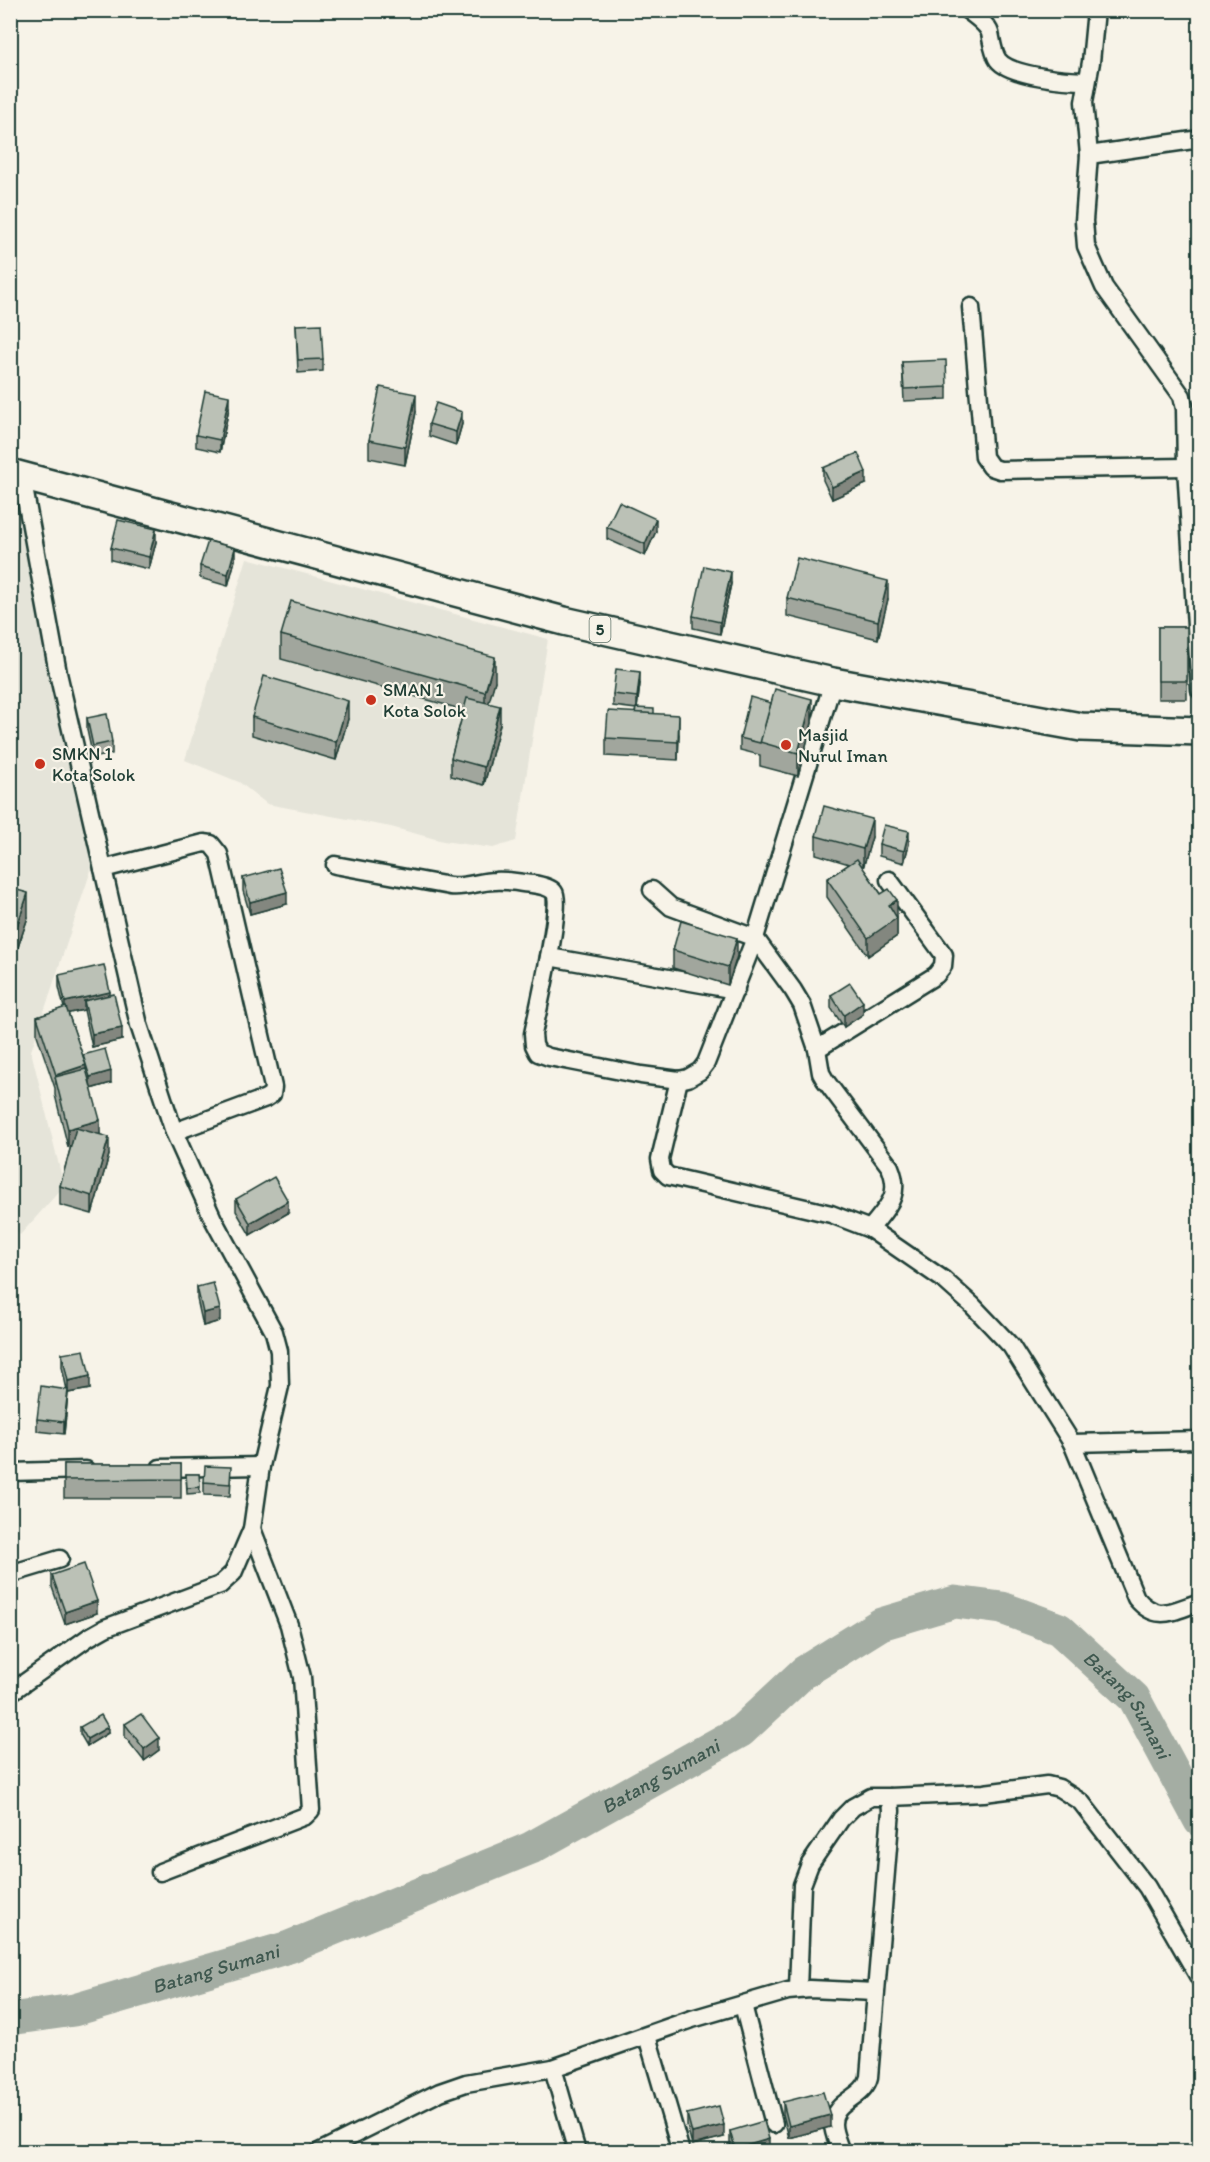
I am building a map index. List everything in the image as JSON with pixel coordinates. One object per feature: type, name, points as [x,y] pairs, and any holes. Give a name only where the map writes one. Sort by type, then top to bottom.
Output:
[{"type":"highway","name":"5","points":[[16,475],[564,621],[833,682],[1081,727],[1200,731]]},
{"type":"street","points":[[967,10],[988,30],[998,60],[1008,67],[1062,81],[1087,81]]},
{"type":"street","points":[[1096,10],[1084,102],[1089,155],[1084,221],[1086,246],[1104,287],[1175,383],[1182,396],[1185,409],[1186,466],[1200,690]]},
{"type":"street","points":[[1089,155],[1200,139]]},
{"type":"street","points":[[971,307],[984,457],[991,467],[1000,470],[1186,466]]},
{"type":"street","points":[[10,1693],[105,1628],[220,1585],[233,1573],[252,1529],[261,1467],[280,1386],[279,1351],[271,1325],[213,1220],[174,1132],[139,1025],[58,673],[16,475]]},
{"type":"street","points":[[335,866],[450,886],[467,887],[496,880],[535,884],[552,890],[556,904],[549,957],[533,1034],[534,1045],[538,1053],[641,1075],[679,1080],[688,1078],[700,1071],[706,1063],[755,939],[833,682]]},
{"type":"street","points":[[104,869],[204,843],[211,844],[219,854],[273,1087],[272,1094],[174,1132]]},
{"type":"street","points":[[817,1049],[936,975],[943,966],[944,955],[889,880]]},
{"type":"street","points":[[652,890],[671,907],[755,939],[793,990],[802,1005],[817,1049],[821,1073],[829,1087],[890,1167],[894,1177],[896,1185],[891,1200],[870,1229]]},
{"type":"street","points":[[549,957],[736,990]]},
{"type":"street","points":[[679,1080],[660,1159],[662,1170],[668,1176],[831,1214],[870,1229],[944,1280],[972,1305],[1011,1346],[1072,1443],[1136,1598],[1146,1609],[1156,1614],[1200,1602]]},
{"type":"street","points":[[1072,1443],[1200,1440]]},
{"type":"street","points":[[138,1469],[261,1467]]},
{"type":"street","points":[[10,1472],[105,1469]]},
{"type":"street","points":[[160,1872],[305,1816],[311,1810],[302,1677],[289,1625],[252,1529]]},
{"type":"street","points":[[10,1574],[60,1559]]},
{"type":"street","points":[[798,1989],[802,1885],[810,1864],[841,1819],[853,1807],[871,1797],[984,1793],[1047,1785],[1059,1788],[1081,1802],[1147,1887],[1200,1979]]},
{"type":"street","points":[[841,2151],[834,2131],[835,2113],[867,2085],[891,1811],[890,1797]]},
{"type":"street","points":[[319,2151],[440,2092],[466,2083],[554,2068],[692,2019],[798,1989],[876,1992]]},
{"type":"street","points":[[743,2005],[774,2124]]},
{"type":"street","points":[[647,2036],[681,2151]]},
{"type":"street","points":[[554,2068],[577,2151]]},
{"type":"shaded area","name":"SMKN 1 Kota Solok","points":[[10,483],[18,485],[47,665],[93,864],[31,1051],[64,1186],[20,1235],[10,1224]]},
{"type":"shaded area","name":"SMAN 1 Kota Solok","points":[[247,558],[548,639],[516,841],[493,848],[443,841],[391,827],[267,804],[239,782],[185,760]]},
{"type":"building","points":[[321,324],[323,359],[298,360],[296,325]]},
{"type":"building","points":[[946,360],[947,387],[904,389],[902,362]]},
{"type":"building","points":[[380,387],[416,394],[405,447],[369,440]]},
{"type":"building","points":[[205,391],[229,396],[220,440],[196,435]]},
{"type":"building","points":[[436,403],[462,412],[456,432],[429,424]]},
{"type":"building","points":[[858,453],[866,472],[832,487],[823,468]]},
{"type":"building","points":[[619,502],[656,519],[645,544],[607,527]]},
{"type":"building","points":[[118,520],[156,529],[149,557],[111,548]]},
{"type":"building","points":[[208,541],[235,548],[228,574],[200,566]]},
{"type":"building","points":[[797,558],[888,581],[878,621],[787,598]]},
{"type":"building","points":[[704,566],[731,572],[720,622],[693,616]]},
{"type":"building","points":[[291,601],[495,657],[485,692],[281,635]]},
{"type":"building","points":[[1158,627],[1187,627],[1187,681],[1158,681]]},
{"type":"building","points":[[616,669],[640,672],[637,697],[613,694]]},
{"type":"building","points":[[264,676],[348,701],[336,742],[252,717]]},
{"type":"building","points":[[775,689],[812,699],[798,753],[760,742]]},
{"type":"building","points":[[750,697],[771,703],[760,743],[740,738]]},
{"type":"building","points":[[467,698],[500,706],[484,767],[451,758]]},
{"type":"building","points":[[636,708],[654,709],[654,714],[635,713]]},
{"type":"building","points":[[608,711],[679,715],[678,742],[606,738]]},
{"type":"building","points":[[107,714],[112,742],[93,746],[87,718]]},
{"type":"building","points":[[824,806],[872,819],[863,849],[816,836]]},
{"type":"building","points":[[884,825],[909,831],[904,851],[879,844]]},
{"type":"building","points":[[857,859],[881,894],[889,889],[897,900],[889,905],[897,918],[868,938],[827,879]]},
{"type":"building","points":[[279,868],[287,892],[250,902],[243,878]]},
{"type":"building","points":[[10,888],[28,893],[12,941],[10,941]]},
{"type":"building","points":[[681,921],[737,938],[728,967],[673,950]]},
{"type":"building","points":[[104,965],[110,992],[65,1002],[59,975]]},
{"type":"building","points":[[850,983],[863,1002],[844,1015],[831,995]]},
{"type":"building","points":[[114,994],[122,1028],[92,1034],[84,1001]]},
{"type":"building","points":[[66,1007],[86,1065],[56,1075],[37,1017]]},
{"type":"building","points":[[105,1049],[111,1071],[90,1077],[83,1055]]},
{"type":"building","points":[[86,1069],[100,1120],[68,1129],[55,1077]]},
{"type":"building","points":[[76,1128],[109,1137],[92,1196],[60,1186]]},
{"type":"building","points":[[274,1177],[288,1201],[250,1223],[236,1199]]},
{"type":"building","points":[[213,1283],[220,1309],[203,1313],[197,1287]]},
{"type":"building","points":[[84,1350],[90,1376],[68,1381],[62,1354]]},
{"type":"building","points":[[41,1386],[68,1390],[64,1422],[37,1419]]},
{"type":"building","points":[[64,1464],[181,1464],[181,1479],[64,1480]]},
{"type":"building","points":[[205,1466],[231,1467],[230,1484],[204,1482]]},
{"type":"building","points":[[186,1474],[199,1474],[200,1487],[187,1488]]},
{"type":"building","points":[[84,1564],[97,1601],[65,1612],[52,1575]]},
{"type":"building","points":[[141,1714],[159,1738],[144,1749],[125,1724]]},
{"type":"building","points":[[101,1715],[108,1727],[87,1739],[80,1727]]},
{"type":"building","points":[[823,2092],[830,2115],[789,2126],[783,2102]]},
{"type":"building","points":[[719,2106],[724,2125],[692,2133],[687,2114]]},
{"type":"building","points":[[764,2121],[769,2139],[735,2149],[730,2131]]},
{"type":"waterway","name":"Batang Sumani","points":[[10,2019],[74,2010],[289,1947],[531,1848],[741,1731],[804,1672],[881,1624],[955,1602],[1002,1608],[1059,1629],[1134,1698],[1200,1821]]},
{"type":"place","name":"SMAN 1 Kota Solok","points":[[371,700]]},
{"type":"place","name":"Masjid Nurul Iman","points":[[786,745]]},
{"type":"place","name":"SMKN 1 Kota Solok","points":[[40,764]]}]
